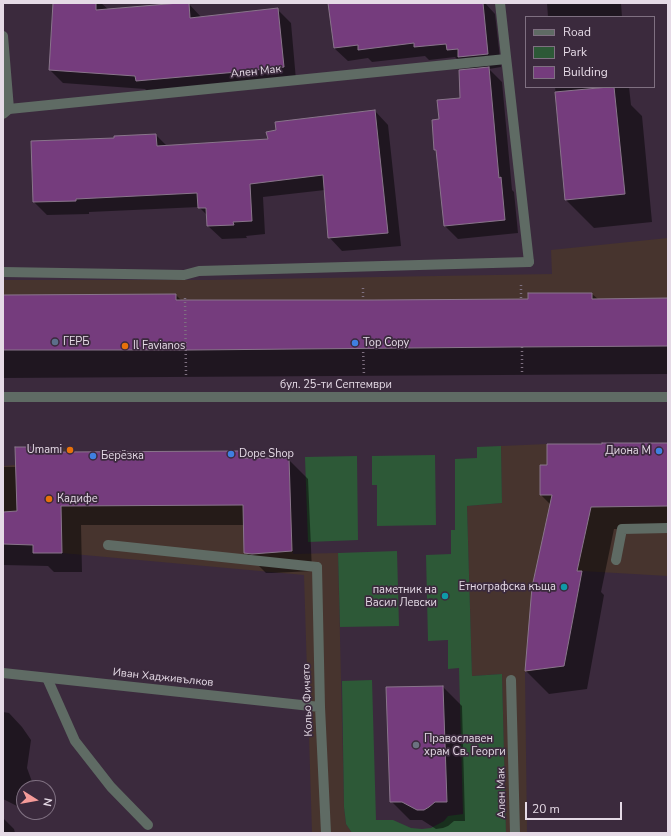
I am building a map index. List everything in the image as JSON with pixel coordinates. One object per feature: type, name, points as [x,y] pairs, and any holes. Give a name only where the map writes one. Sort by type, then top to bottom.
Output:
[{"type":"street","points":[[3,272],[184,275],[199,271],[529,262],[500,3]]},
{"type":"street","points":[[3,36],[6,112]]},
{"type":"street","name":"Ален Мак","points":[[6,112],[506,59]]},
{"type":"street","name":"бул. 25-ти Септември","points":[[3,397],[668,398]]},
{"type":"street","points":[[616,560],[622,529],[668,528]]},
{"type":"street","name":"Кольо Фичето","points":[[108,546],[317,567],[320,706],[326,833]]},
{"type":"street","name":"Иван Хадживълков","points":[[3,673],[320,706]]},
{"type":"street","points":[[47,678],[75,741],[111,786],[148,824]]},
{"type":"street","name":"Ален Мак","points":[[511,680],[515,833]]},
{"type":"path","points":[[184,275],[187,397]]},
{"type":"path","points":[[522,347],[522,397]]},
{"type":"shaded area","points":[[668,238],[668,346],[3,350],[3,280],[207,280],[552,274],[551,250]]},
{"type":"shaded area","points":[[668,443],[668,576],[582,571],[564,666],[525,672],[527,833],[506,833],[502,674],[472,676],[467,506],[502,503],[501,446]]},
{"type":"shaded area","points":[[15,447],[61,447],[78,452],[240,451],[241,458],[289,458],[293,554],[338,553],[344,807],[346,824],[352,833],[312,833],[304,575],[62,553],[33,545],[3,544],[3,466],[15,465]]},
{"type":"green space","points":[[501,446],[502,503],[467,506],[472,676],[502,674],[506,833],[352,833],[346,824],[344,807],[342,681],[372,680],[376,820],[393,820],[411,828],[422,829],[431,828],[444,821],[448,816],[463,814],[459,668],[448,669],[448,640],[428,641],[426,555],[451,554],[451,530],[455,530],[455,459],[477,458],[477,447]]},
{"type":"green space","points":[[435,455],[436,525],[377,526],[377,485],[372,485],[372,456]]},
{"type":"green space","points":[[357,456],[358,540],[308,542],[305,457]]},
{"type":"green space","points":[[397,551],[399,626],[340,627],[338,553]]},
{"type":"building","points":[[53,3],[96,3],[96,10],[189,3],[190,18],[278,8],[284,67],[136,81],[135,76],[49,70]]},
{"type":"building","points":[[328,3],[483,3],[488,54],[458,57],[458,49],[447,50],[446,44],[414,47],[414,43],[358,50],[358,45],[334,48]]},
{"type":"building","points":[[489,67],[499,178],[501,177],[505,220],[444,226],[436,150],[434,150],[432,120],[439,119],[437,100],[460,98],[459,70]]},
{"type":"building","points":[[614,88],[625,194],[565,200],[555,92]]},
{"type":"building","points":[[375,110],[388,233],[328,238],[323,175],[250,184],[252,221],[233,222],[234,225],[207,226],[206,208],[198,208],[197,193],[76,199],[76,201],[33,202],[31,141],[114,138],[114,136],[156,134],[157,146],[268,139],[266,132],[276,130],[275,122]]},
{"type":"building","points":[[528,293],[592,293],[592,299],[668,298],[668,346],[3,350],[3,295],[176,294],[176,300],[373,300],[528,299]]},
{"type":"building","points":[[668,443],[668,506],[591,507],[577,571],[582,571],[564,666],[525,671],[532,587],[552,495],[540,495],[540,465],[547,465],[547,444]]},
{"type":"building","points":[[15,447],[61,447],[61,452],[240,451],[241,458],[289,458],[292,551],[252,554],[244,553],[243,505],[61,506],[62,553],[33,553],[33,545],[3,544],[3,512],[17,511]]},
{"type":"building","name":"Православен храм Св. Георги","points":[[443,686],[447,802],[435,802],[424,810],[417,810],[402,802],[390,802],[386,687]]},
{"type":"place","name":"ГЕРБ","points":[[55,342]]},
{"type":"place","name":"Top Copy","points":[[355,343]]},
{"type":"place","name":"Il Favianos","points":[[125,346]]},
{"type":"place","name":"Umami","points":[[70,450]]},
{"type":"place","name":"Диона М","points":[[659,451]]},
{"type":"place","name":"Dope Shop","points":[[231,454]]},
{"type":"place","name":"Берёзка","points":[[93,456]]},
{"type":"place","name":"Кадифе","points":[[49,499]]},
{"type":"place","name":"Етнографска къща","points":[[564,587]]},
{"type":"place","name":"паметник на Васил Левски","points":[[445,596]]},
{"type":"place","name":"Православен храм Св. Георги","points":[[416,745]]}]
